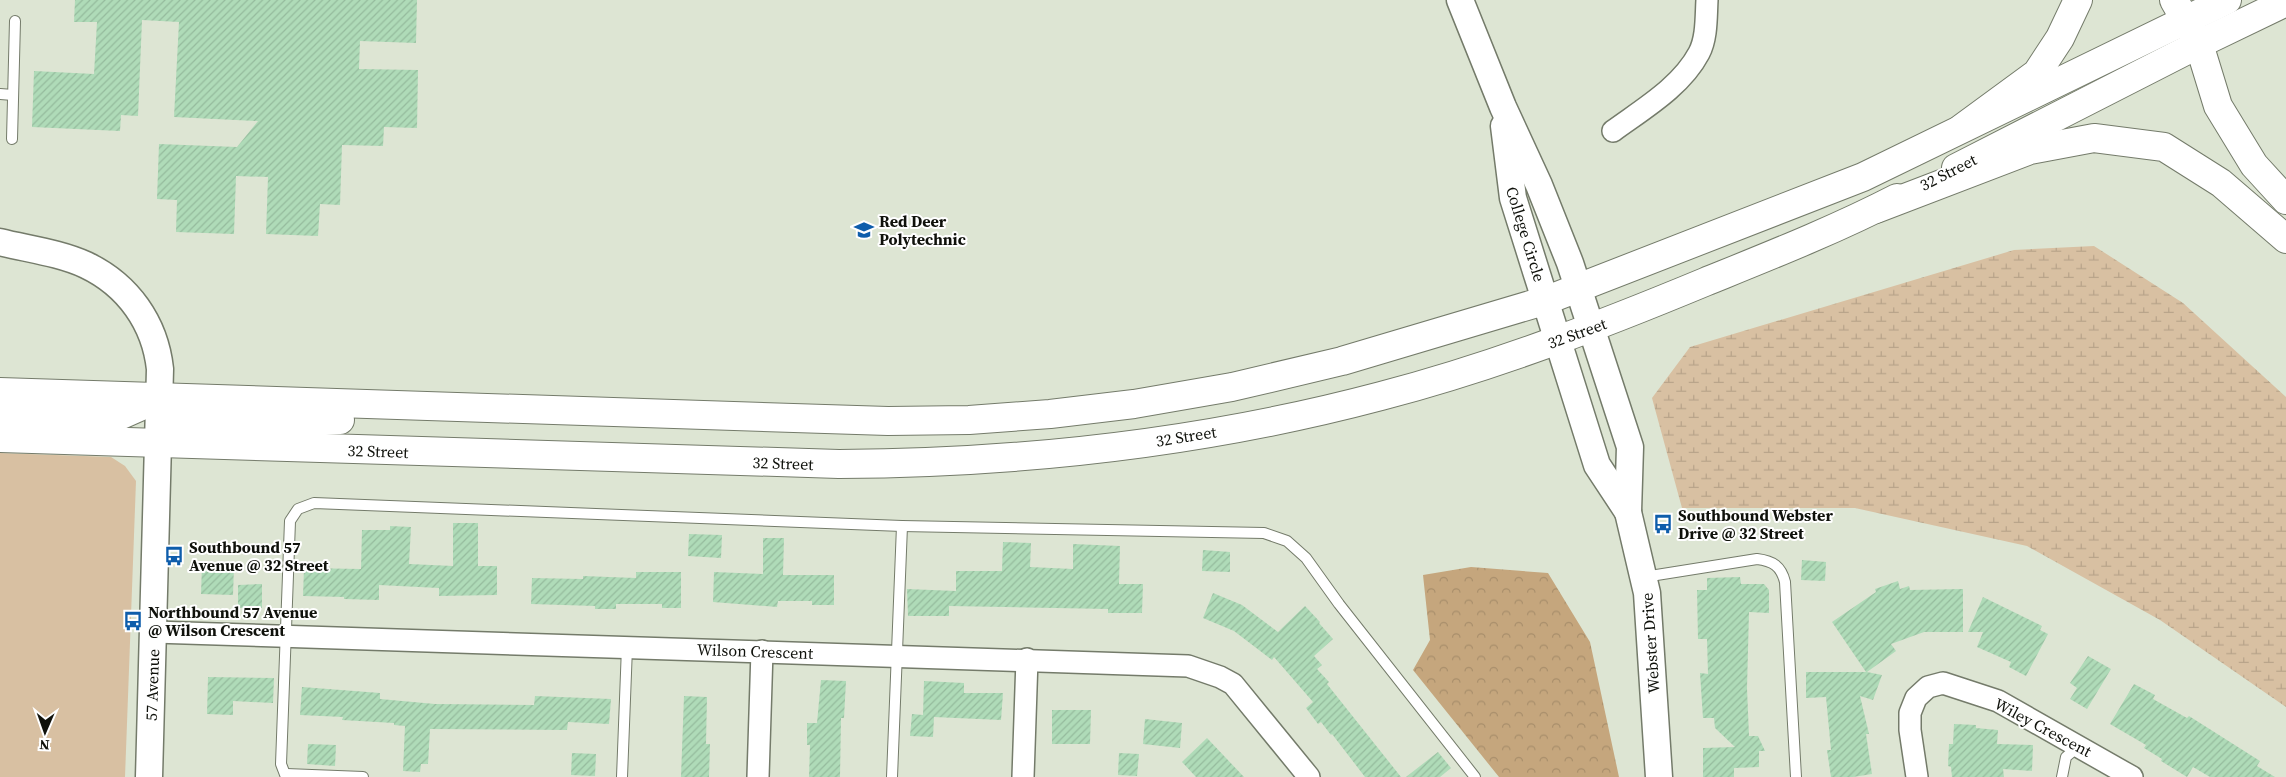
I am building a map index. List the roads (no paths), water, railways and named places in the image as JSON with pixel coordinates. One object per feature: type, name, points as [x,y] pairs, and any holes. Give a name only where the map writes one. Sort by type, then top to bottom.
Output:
[{"type":"main road","points":[[1962,128],[2037,73],[2060,38],[2078,0]]},
{"type":"main road","name":"32 Street","points":[[0,392],[869,420],[969,420],[1050,414],[1134,404],[1232,387],[1323,366],[1439,334],[1579,289],[1863,177],[1962,128],[2179,10],[2227,0]]},
{"type":"main road","name":"32 Street","points":[[0,438],[839,464],[927,464],[1012,459],[1173,439],[1312,413],[1382,396],[1559,340],[1592,328],[1876,209],[2199,44],[2286,2]]},
{"type":"main road","points":[[2179,10],[2199,44],[2218,106],[2254,165],[2286,200]]},
{"type":"main road","points":[[1876,209],[2030,150],[2094,138],[2164,147],[2221,183],[2286,240]]},
{"type":"main road","points":[[0,419],[84,419],[120,416],[159,398]]},
{"type":"main road","points":[[158,443],[170,426],[181,422],[339,420],[479,406]]},
{"type":"street","name":"College Circle","points":[[1460,0],[1502,107],[1539,184],[1592,328]]},
{"type":"street","points":[[1613,131],[1680,80],[1700,53],[1706,27],[1707,0]]},
{"type":"street","name":"College Circle","points":[[1502,107],[1507,164],[1513,198],[1559,340]]},
{"type":"street","name":"57 Avenue","points":[[0,242],[84,264],[121,287],[145,319],[156,344],[160,369],[149,777]]},
{"type":"street","name":"Webster Drive","points":[[1592,328],[1630,447],[1628,512],[1647,593],[1659,777]]},
{"type":"street","name":"Webster Drive","points":[[1559,340],[1597,465],[1628,512]]},
{"type":"street","name":"Wilson Crescent","points":[[154,632],[1175,664],[1188,666],[1220,677],[1233,684],[1309,777]]},
{"type":"street","points":[[758,777],[762,651]]},
{"type":"street","points":[[1023,777],[1027,659]]},
{"type":"street","name":"Wiley Crescent","points":[[1917,777],[1910,730],[1910,713],[1916,698],[1928,687],[1943,683],[1998,701],[2132,777]]},
{"type":"lane","points":[[12,139],[15,20]]},
{"type":"lane","points":[[0,94],[13,95]]},
{"type":"lane","points":[[363,777],[286,776],[281,764],[290,521],[298,509],[314,503],[902,526],[1264,533],[1286,541],[1306,558],[1339,604],[1475,777]]},
{"type":"lane","points":[[892,777],[902,526]]},
{"type":"lane","points":[[1644,577],[1757,559],[1768,560],[1778,565],[1785,582],[1796,777]]},
{"type":"lane","points":[[622,777],[627,647]]},
{"type":"lane","points":[[2062,777],[2066,758],[2080,746]]},
{"type":"place","name":"Red Deer Polytechnic","points":[[864,230]]},
{"type":"place","name":"Southbound Webster Drive @ 32 Street","points":[[1663,524]]},
{"type":"place","name":"Southbound 57 Avenue @ 32 Street","points":[[174,556]]},
{"type":"place","name":"Northbound 57 Avenue @ Wilson Crescent","points":[[133,621]]}]
